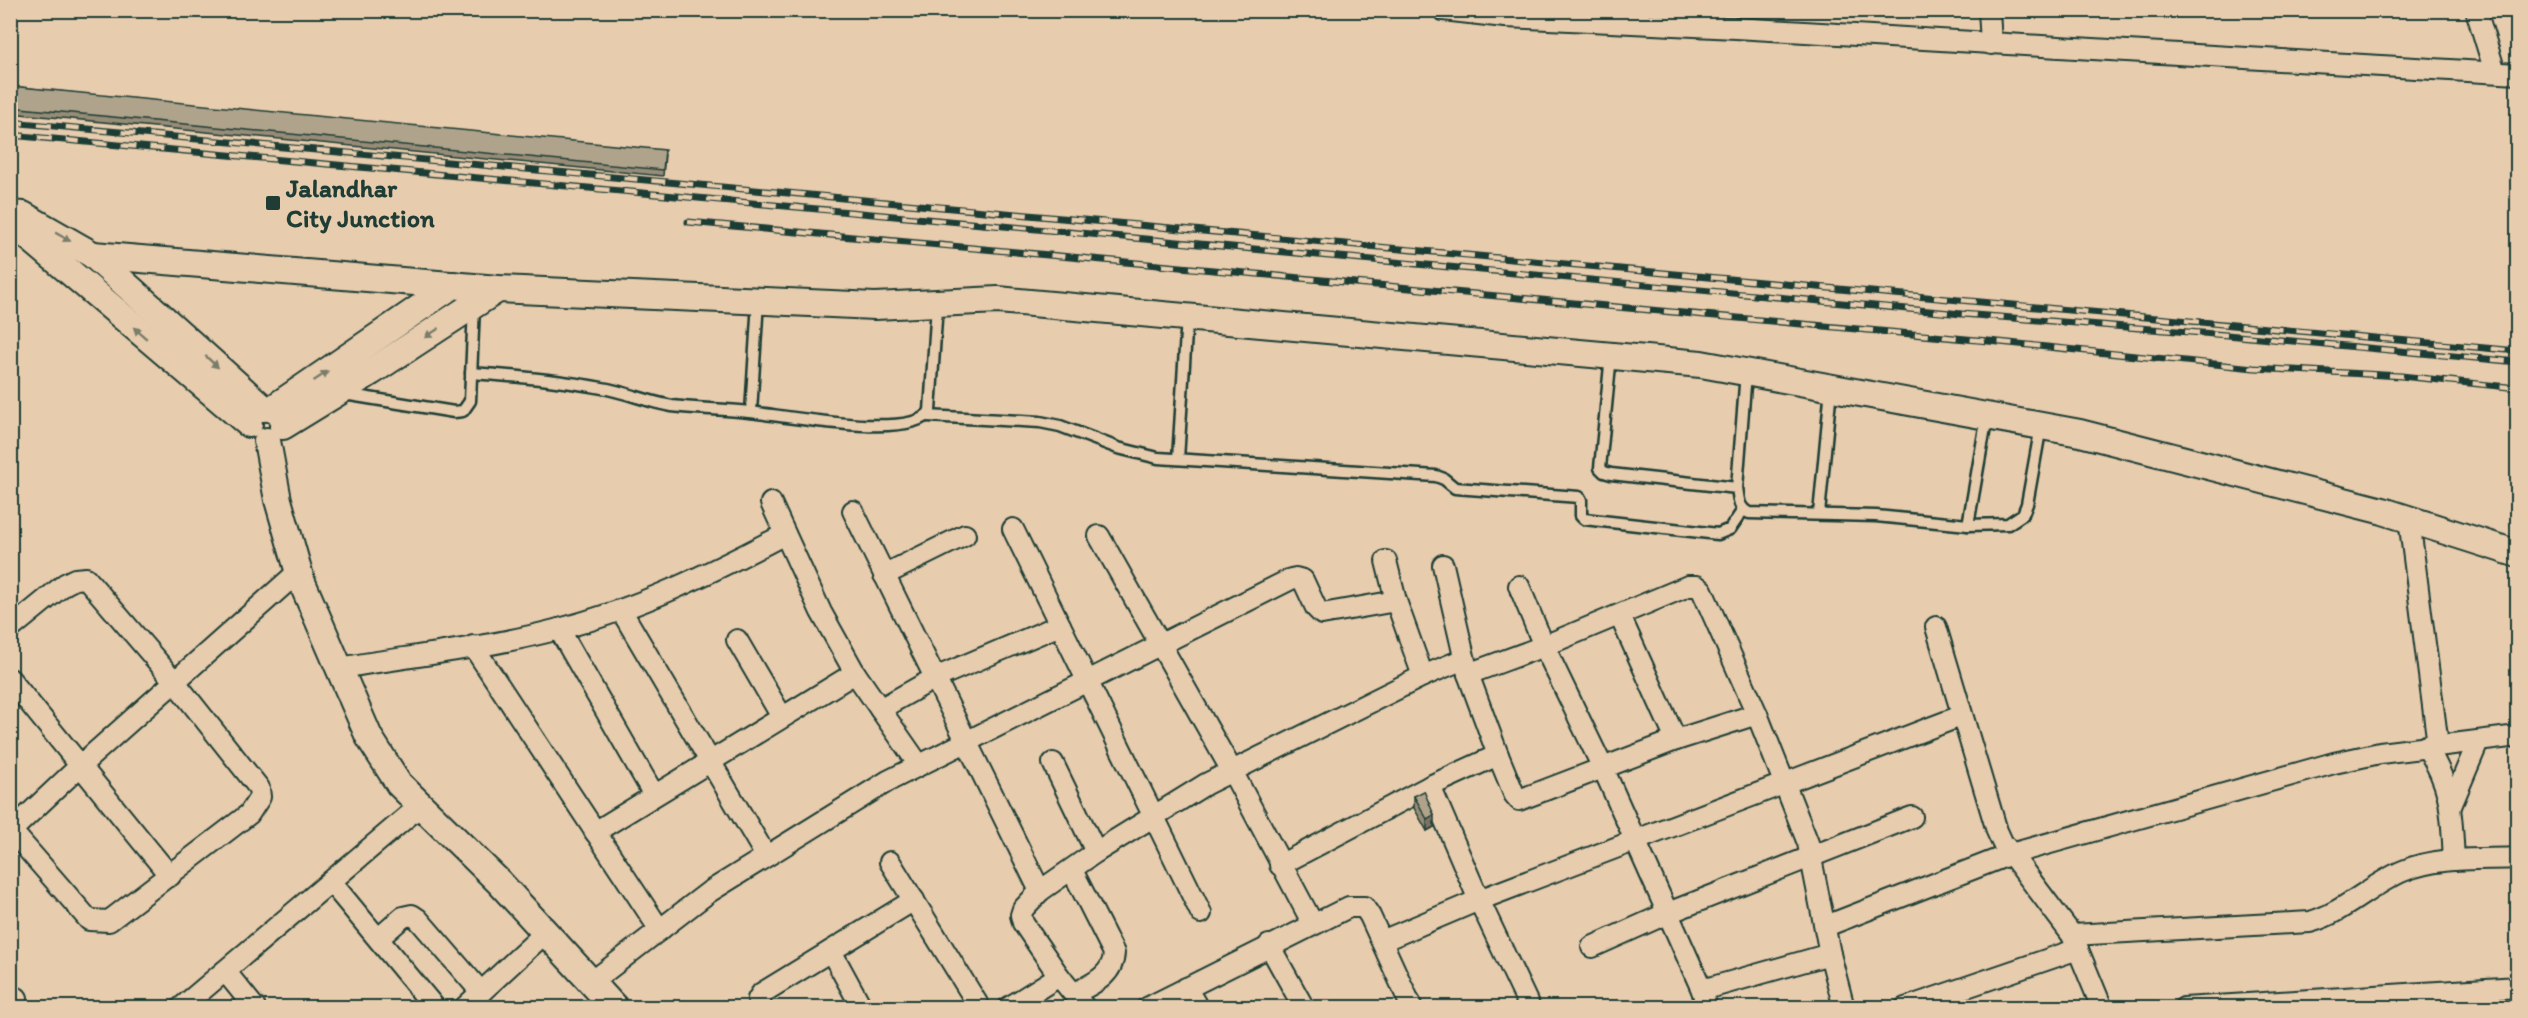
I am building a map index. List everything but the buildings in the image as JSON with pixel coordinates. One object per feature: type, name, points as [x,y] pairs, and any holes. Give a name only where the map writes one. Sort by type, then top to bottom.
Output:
[{"type":"street","points":[[1443,10],[1505,17],[1735,19],[1991,44],[2517,74]]},
{"type":"street","points":[[1989,10],[1991,44]]},
{"type":"street","points":[[2476,10],[2495,72]]},
{"type":"street","points":[[10,214],[23,215],[93,255],[267,421],[278,500],[298,572],[369,737],[399,784],[546,932],[593,981],[615,1008]]},
{"type":"street","points":[[10,221],[267,421]]},
{"type":"street","points":[[93,255],[498,289],[875,306],[998,300],[1701,364],[2080,433],[2409,519],[2517,554]]},
{"type":"street","points":[[267,421],[453,285]]},
{"type":"street","points":[[267,421],[337,393],[498,289]]},
{"type":"street","points":[[771,502],[821,612],[855,673],[919,765]]},
{"type":"street","points":[[853,511],[1040,891]]},
{"type":"street","points":[[2409,519],[2432,746],[2451,806],[2454,860]]},
{"type":"street","points":[[1013,529],[1201,913]]},
{"type":"street","points":[[339,668],[559,629],[621,609],[728,564],[784,534]]},
{"type":"street","points":[[884,575],[965,535]]},
{"type":"street","points":[[1099,536],[1232,771],[1313,924]]},
{"type":"street","points":[[1386,561],[1396,601],[1423,676]]},
{"type":"street","points":[[1443,565],[1466,667],[1498,755],[1514,794],[1519,800],[1676,740],[1758,714]]},
{"type":"street","points":[[10,629],[66,584],[75,579],[86,578],[175,682],[259,788],[260,797],[249,814],[109,921],[89,920],[11,830],[81,765],[175,682],[298,572]]},
{"type":"street","points":[[593,981],[709,892],[888,781],[1296,578],[1303,580],[1316,608],[1322,614],[1396,601]]},
{"type":"street","points":[[1519,586],[1544,646],[1603,768],[1668,913],[1704,999],[1830,954]]},
{"type":"street","points":[[1072,870],[1114,953],[1114,962],[1109,971],[1080,1000],[1059,976],[1023,923],[1021,915],[1023,909],[1040,891],[1096,852],[1232,771],[1423,676],[1544,646],[1688,586],[1697,586],[1706,597],[1758,714],[1812,856],[1830,954],[1844,1008]]},
{"type":"street","points":[[621,609],[708,761],[766,856]]},
{"type":"street","points":[[1620,615],[1676,740]]},
{"type":"street","points":[[880,709],[935,678],[1060,625]]},
{"type":"street","points":[[1936,627],[1961,716],[2002,842],[2075,942],[2102,1008]]},
{"type":"street","points":[[559,629],[654,795]]},
{"type":"street","points":[[737,640],[783,717]]},
{"type":"street","points":[[473,646],[660,930]]},
{"type":"street","points":[[595,832],[855,673]]},
{"type":"street","points":[[10,679],[170,876]]},
{"type":"street","points":[[1382,941],[1479,900],[1961,716]]},
{"type":"street","points":[[1826,926],[2011,854],[2334,763],[2432,746],[2517,736]]},
{"type":"street","points":[[2451,806],[2478,742]]},
{"type":"street","points":[[1281,865],[1430,786],[1498,755]]},
{"type":"street","points":[[1053,763],[1096,852]]},
{"type":"street","points":[[1430,786],[1479,900],[1530,1008]]},
{"type":"street","points":[[181,1008],[421,805]]},
{"type":"street","points":[[1592,947],[1668,913],[1912,817]]},
{"type":"street","points":[[1905,1008],[2075,942],[2310,921],[2336,912],[2388,878],[2405,870],[2454,860],[2517,858]]},
{"type":"street","points":[[890,862],[980,1008]]},
{"type":"street","points":[[332,882],[435,1008]]},
{"type":"street","points":[[762,1008],[758,999],[762,993],[914,900]]},
{"type":"street","points":[[1147,1008],[1269,945],[1348,907],[1358,905],[1364,907],[1382,941],[1412,1008]]},
{"type":"street","points":[[379,938],[403,917],[412,915],[418,919],[481,993]]},
{"type":"street","points":[[464,1008],[546,932]]},
{"type":"street","points":[[1269,945],[1304,1008]]},
{"type":"street","points":[[831,951],[862,1008]]},
{"type":"street","points":[[225,970],[255,1008]]},
{"type":"street","points":[[1008,1008],[1059,976]]},
{"type":"street","points":[[2184,1008],[2517,987]]},
{"type":"street","points":[[1186,988],[1198,1008]]},
{"type":"lane","points":[[751,412],[758,301]]},
{"type":"lane","points":[[927,416],[930,411],[937,303]]},
{"type":"lane","points":[[337,393],[454,412],[463,411],[470,401],[474,306]]},
{"type":"lane","points":[[1178,459],[1186,316]]},
{"type":"lane","points":[[1611,354],[1600,468],[1604,472],[1737,488]]},
{"type":"lane","points":[[471,372],[542,378],[603,388],[674,406],[751,412],[830,423],[872,426],[914,423],[927,416],[1040,422],[1068,429],[1118,448],[1158,458],[1436,476],[1444,478],[1455,488],[1579,497],[1581,516],[1584,519],[1718,534],[1730,528],[1743,510]]},
{"type":"lane","points":[[1746,372],[1737,488],[1740,505],[1749,513],[1876,516],[1968,525],[2008,524],[2023,514],[2027,504],[2040,426]]},
{"type":"lane","points":[[1819,514],[1831,387]]},
{"type":"lane","points":[[1968,525],[1987,416]]},
{"type":"railway","points":[[10,122],[2518,351]]},
{"type":"railway","points":[[10,135],[1962,314],[2227,335],[2518,362]]},
{"type":"railway","points":[[688,222],[1999,342],[2254,368],[2401,376],[2518,388]]},
{"type":"place","name":"Jalandhar City Junction","points":[[273,203]]}]
